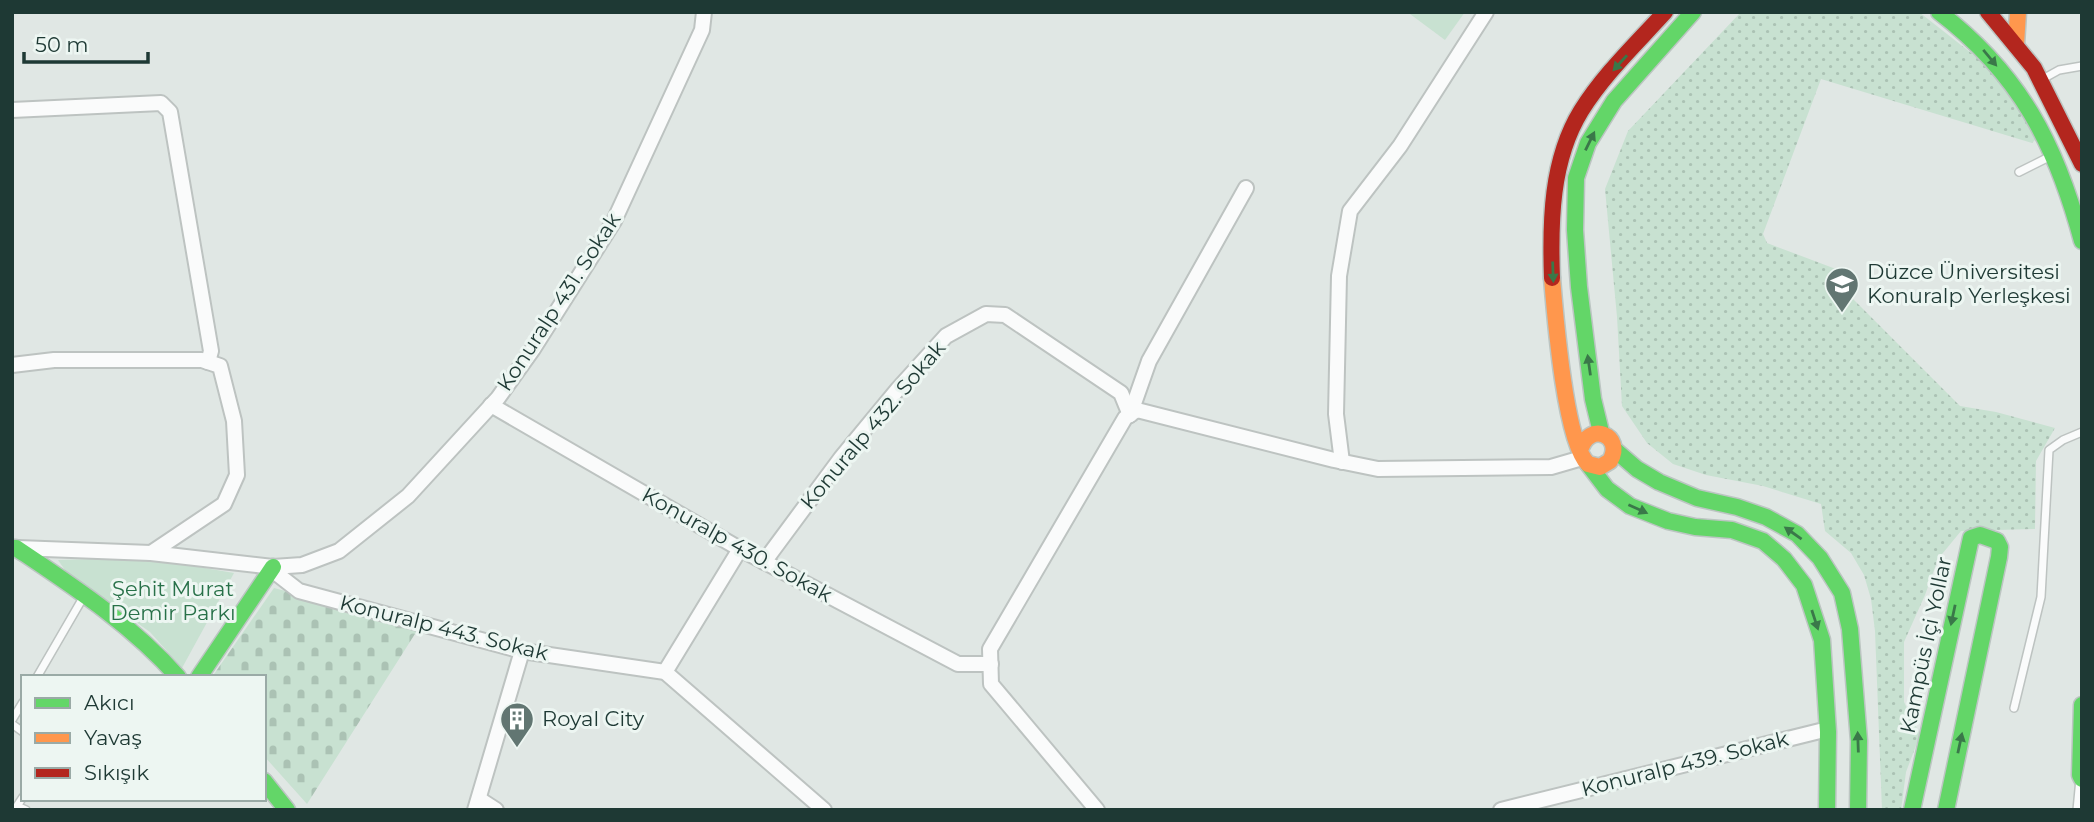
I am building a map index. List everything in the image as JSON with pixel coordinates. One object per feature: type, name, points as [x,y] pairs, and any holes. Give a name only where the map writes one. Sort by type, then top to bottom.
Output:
[{"type":"main road","points":[[1665,12],[1598,88],[1574,123],[1558,176],[1553,198],[1554,304],[1571,421],[1583,458],[1607,489],[1629,506],[1668,521],[1695,527],[1732,530],[1762,541],[1784,559],[1804,585],[1822,640],[1828,729],[1827,810]]},
{"type":"main road","points":[[1693,12],[1614,101],[1588,143],[1576,178],[1575,230],[1579,287],[1593,399],[1601,432],[1613,441],[1615,450],[1637,470],[1697,498],[1766,517],[1797,534],[1821,558],[1842,593],[1850,629],[1859,741],[1858,810]]},
{"type":"main road","points":[[1939,12],[1978,44],[2005,75],[2036,121],[2077,220],[2082,241]]},
{"type":"main road","points":[[1988,12],[2034,68],[2082,164]]},
{"type":"main road","points":[[2016,45],[2018,12]]},
{"type":"main road","points":[[1601,432],[1586,436],[1581,443],[1583,458],[1593,466],[1605,465],[1615,450]]},
{"type":"main road","name":"Kampüs İçi Yollar","points":[[1912,810],[1971,538],[1980,536],[1997,541],[2000,547],[1999,557],[1946,810]]},
{"type":"main road","points":[[14,548],[84,596],[160,655],[176,675]]},
{"type":"main road","points":[[199,675],[272,569]]},
{"type":"main road","points":[[2081,777],[2082,705]]},
{"type":"main road","points":[[266,784],[287,810]]},
{"type":"street","name":"Konuralp 431. Sokak","points":[[14,548],[151,553],[272,569],[302,565],[339,551],[408,496],[491,405],[533,349],[614,221],[702,30],[704,12]]},
{"type":"street","points":[[1342,462],[1336,414],[1339,276],[1350,211],[1400,146],[1486,12]]},
{"type":"street","points":[[12,110],[161,103],[170,112],[211,351],[208,362]]},
{"type":"street","points":[[1130,415],[1149,361],[1245,188]]},
{"type":"street","name":"Konuralp 432. Sokak","points":[[764,562],[841,458],[898,389],[946,337],[986,314],[1005,314],[1121,393],[1130,415]]},
{"type":"street","points":[[12,365],[54,360],[202,360],[220,366],[234,421],[237,475],[224,504],[151,553]]},
{"type":"street","name":"Konuralp 430. Sokak","points":[[491,405],[740,549],[958,664],[990,664]]},
{"type":"street","points":[[1097,810],[991,684],[990,649],[1125,418],[1137,410],[1378,469],[1551,467],[1583,458]]},
{"type":"street","points":[[740,549],[665,672],[824,810]]},
{"type":"street","name":"Konuralp 443. Sokak","points":[[272,569],[299,591],[522,651],[665,672]]},
{"type":"street","points":[[496,810],[477,804],[522,651]]},
{"type":"street","name":"Konuralp 439. Sokak","points":[[1501,810],[1828,729]]},
{"type":"lane","points":[[2040,80],[2059,70],[2082,66]]},
{"type":"lane","points":[[2019,172],[2052,155]]},
{"type":"lane","points":[[2014,708],[2041,597],[2049,450],[2082,432]]},
{"type":"lane","points":[[38,675],[84,596]]},
{"type":"lane","points":[[12,722],[21,706]]},
{"type":"lane","points":[[2077,810],[2081,777]]},
{"type":"green space","points":[[1465,12],[1445,40],[1410,14]]},
{"type":"green space","points":[[1741,12],[1919,12],[1975,56],[2010,93],[2037,138],[2032,143],[1821,79],[1763,234],[1767,243],[1857,277],[1851,297],[1960,406],[1996,412],[2055,428],[2036,461],[2035,529],[1961,531],[1938,559],[1904,642],[1904,702],[1920,735],[1906,772],[1901,810],[1882,810],[1875,631],[1871,599],[1864,575],[1851,553],[1825,531],[1821,504],[1763,486],[1706,475],[1673,464],[1647,443],[1622,406],[1605,189],[1628,131]]},
{"type":"green space","name":"Şehit Murat Demir Parkı","points":[[127,558],[234,573],[182,668],[150,632],[67,573],[58,560]]},
{"type":"green space","points":[[274,588],[420,626],[307,804],[266,758],[266,675],[213,675]]},
{"type":"traffic: fast","points":[[1601,432],[1593,399],[1579,287],[1575,230],[1576,178],[1588,143],[1614,101],[1693,12]]},
{"type":"traffic: fast","points":[[1939,12],[1992,60],[2031,113],[2060,173],[2082,241]]},
{"type":"traffic: fast","points":[[1615,450],[1637,469],[1659,482],[1697,498],[1766,517],[1797,534],[1820,558],[1842,593],[1850,629],[1859,741],[1858,810]]},
{"type":"traffic: fast","points":[[1588,464],[1607,489],[1630,506],[1668,521],[1695,527],[1732,530],[1763,541],[1784,559],[1804,585],[1822,640],[1828,732],[1827,810]]},
{"type":"traffic: fast","points":[[1912,810],[1971,538],[1980,535],[1997,541],[2000,547],[1999,557],[1946,810]]},
{"type":"traffic: fast","points":[[12,548],[16,548],[101,607],[141,640],[176,675]]},
{"type":"traffic: fast","points":[[200,675],[273,567]]},
{"type":"traffic: fast","points":[[2082,705],[2082,779]]},
{"type":"traffic: fast","points":[[266,784],[287,810]]},
{"type":"traffic: slow","points":[[2016,45],[2018,12]]},
{"type":"traffic: slow","points":[[1552,278],[1562,376],[1573,431],[1580,451],[1588,464],[1600,467],[1610,461],[1613,444],[1609,438],[1597,434],[1584,441],[1580,451]]},
{"type":"traffic: jam","points":[[1552,278],[1554,192],[1571,130],[1600,84],[1665,12]]},
{"type":"traffic: jam","points":[[1988,12],[2034,68],[2082,164]]},
{"type":"place","name":"Düzce Üniversitesi Konuralp Yerleşkesi","points":[[1842,314]]},
{"type":"place","name":"Royal City","points":[[517,749]]}]
